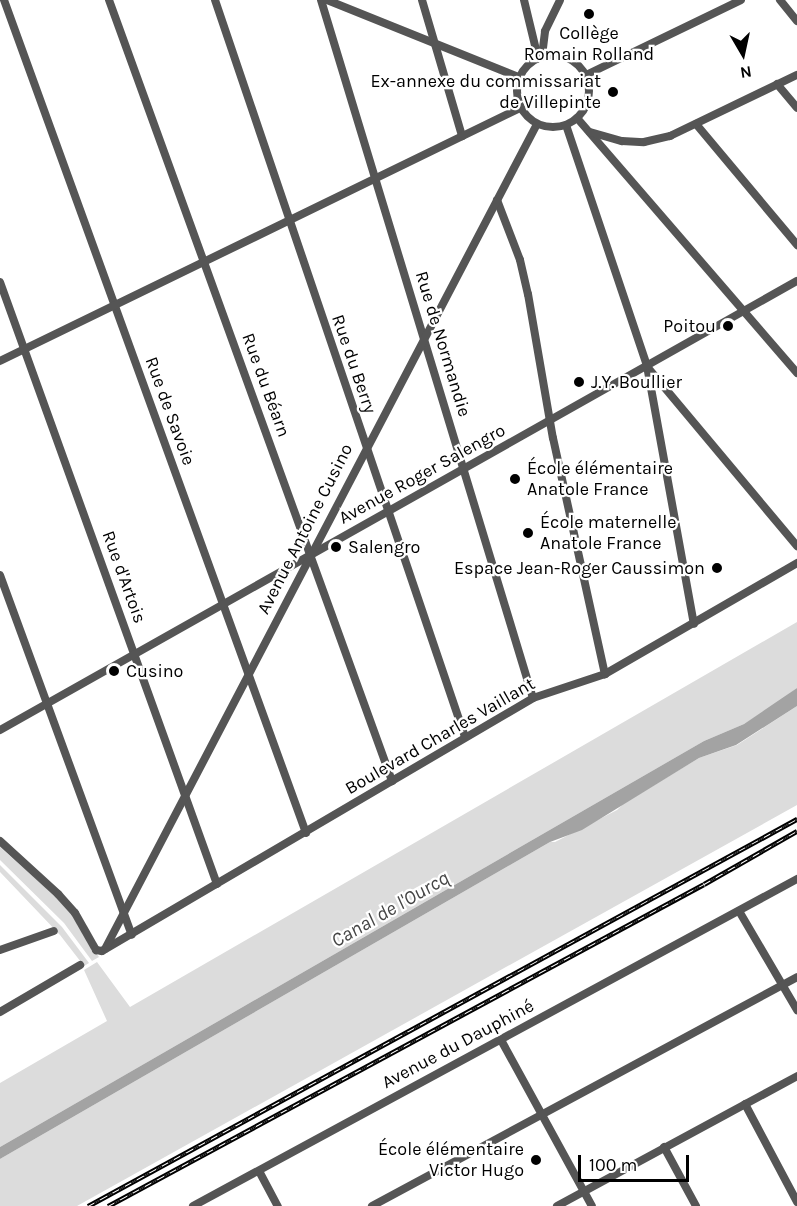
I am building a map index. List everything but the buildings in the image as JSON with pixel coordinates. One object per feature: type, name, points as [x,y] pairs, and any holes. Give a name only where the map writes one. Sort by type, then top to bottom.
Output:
[{"type":"street","name":"Rue de Savoie","points":[[4,0],[247,676],[306,833]]},
{"type":"street","name":"Rue du Béarn","points":[[109,0],[392,781]]},
{"type":"street","name":"Rue du Berry","points":[[215,0],[365,448],[465,737]]},
{"type":"street","name":"Rue de Normandie","points":[[321,0],[533,698]]},
{"type":"street","points":[[327,0],[519,77]]},
{"type":"street","points":[[422,0],[434,42],[439,51],[462,136]]},
{"type":"street","points":[[524,0],[540,57]]},
{"type":"street","points":[[540,57],[545,31],[560,0]]},
{"type":"street","points":[[586,75],[741,0]]},
{"type":"street","points":[[780,0],[797,21]]},
{"type":"street","points":[[558,55],[569,58],[586,75],[589,98],[577,118],[566,125],[555,127],[537,124],[520,108],[516,90],[519,77],[530,63],[540,57],[558,55]]},
{"type":"street","points":[[590,132],[622,141],[644,141],[670,136],[797,75]]},
{"type":"street","points":[[777,84],[797,108]]},
{"type":"street","points":[[0,361],[520,108]]},
{"type":"street","points":[[577,118],[797,373]]},
{"type":"street","name":"Avenue Antoine Cusino","points":[[105,950],[365,448],[537,124]]},
{"type":"street","points":[[696,124],[797,245]]},
{"type":"street","points":[[566,125],[647,366],[694,624]]},
{"type":"street","points":[[497,200],[520,260],[528,294],[550,421],[605,674]]},
{"type":"street","name":"Avenue Roger Salengro","points":[[0,730],[797,281]]},
{"type":"street","name":"Rue d'Artois","points":[[0,282],[217,884]]},
{"type":"street","points":[[647,366],[797,546]]},
{"type":"street","name":"Boulevard Charles Vaillant","points":[[105,950],[533,698],[605,674],[797,563]]},
{"type":"street","points":[[0,575],[132,935]]},
{"type":"street","points":[[0,841],[58,894],[75,913],[96,950],[105,950]]},
{"type":"street","name":"Avenue du Dauphiné","points":[[193,1206],[797,879]]},
{"type":"street","points":[[739,911],[797,1010]]},
{"type":"street","points":[[0,950],[54,931]]},
{"type":"street","points":[[0,1012],[80,965]]},
{"type":"street","points":[[372,1206],[797,977]]},
{"type":"street","points":[[501,1040],[592,1206]]},
{"type":"street","points":[[557,1206],[797,1076]]},
{"type":"street","points":[[745,1104],[797,1202]]},
{"type":"street","points":[[664,1147],[696,1206]]},
{"type":"street","points":[[258,1171],[278,1206]]},
{"type":"shaded area","points":[[797,622],[797,688],[777,703],[744,724],[704,741],[0,1147],[0,1083],[107,1021],[84,970],[97,962],[130,1007]]},
{"type":"shaded area","points":[[797,688],[797,706],[736,745],[699,758],[582,830],[550,842],[0,1159],[0,1147],[704,741],[744,724]]},
{"type":"shaded area","points":[[797,706],[797,805],[77,1206],[0,1206],[0,1159],[550,842],[555,842],[617,810],[623,804],[699,758],[737,745]]},
{"type":"shaded area","points":[[0,847],[57,898],[72,915],[99,957],[92,961],[64,923],[0,860]]},
{"type":"shaded area","points":[[0,865],[62,927],[89,963],[84,966],[60,935],[0,872]]},
{"type":"railway","points":[[88,1206],[797,819]]},
{"type":"railway","points":[[108,1206],[704,884],[797,831]]},
{"type":"place","name":"Collège Romain Rolland","points":[[589,14]]},
{"type":"place","name":"Ex-annexe du commissariat de Villepinte","points":[[613,92]]},
{"type":"place","name":"Poitou","points":[[728,326]]},
{"type":"place","name":"J.Y. Boullier","points":[[579,382]]},
{"type":"place","name":"École élémentaire Anatole France","points":[[515,479]]},
{"type":"place","name":"École maternelle Anatole France","points":[[528,533]]},
{"type":"place","name":"Salengro","points":[[336,547]]},
{"type":"place","name":"Espace Jean-Roger Caussimon","points":[[717,568]]},
{"type":"place","name":"Cusino","points":[[114,671]]},
{"type":"place","name":"École élémentaire Victor Hugo","points":[[536,1160]]},
{"type":"water label","name":"Canal de l'Ourcq","points":[[390,909]]}]
